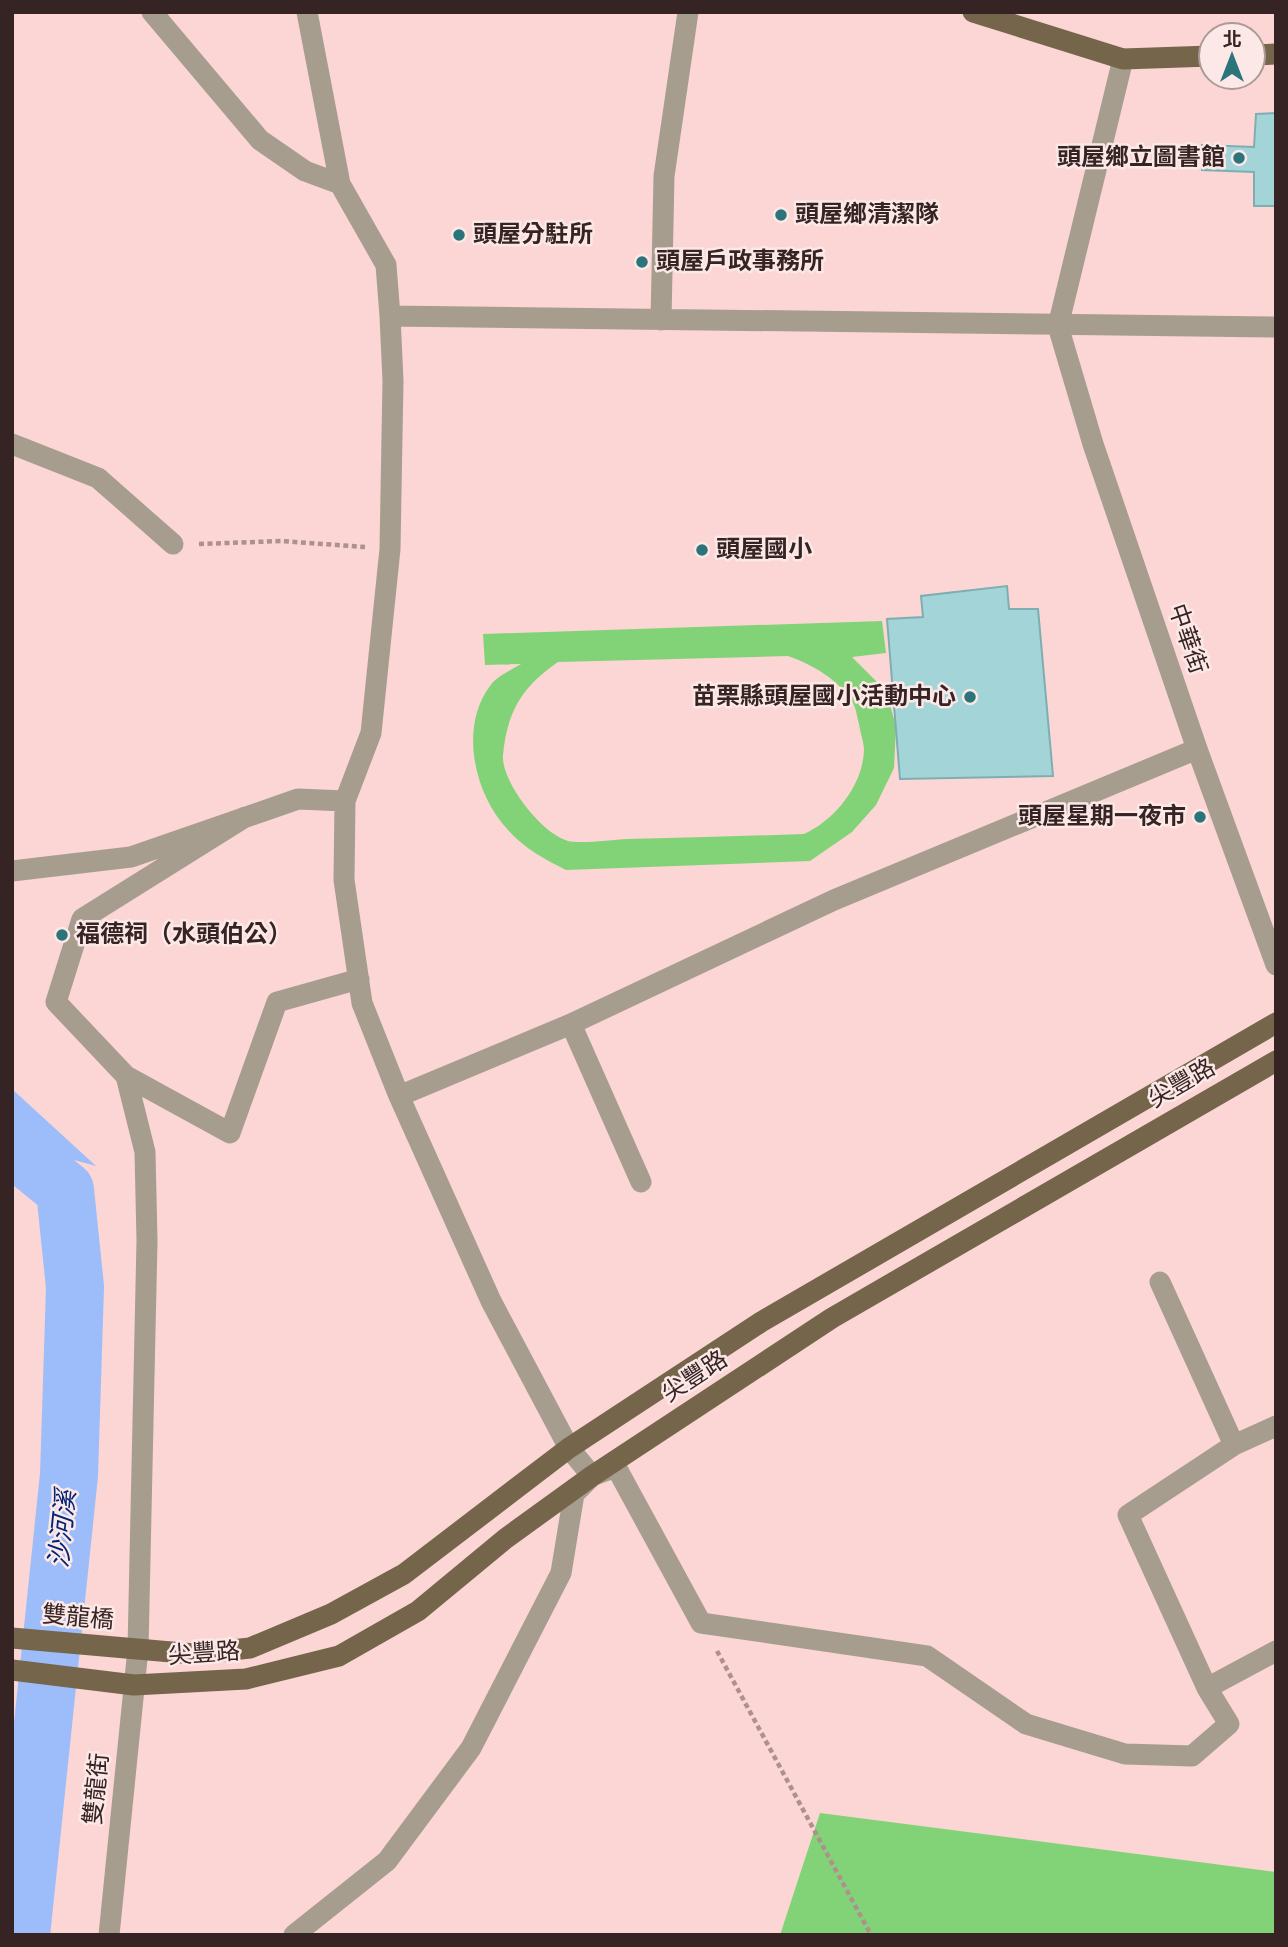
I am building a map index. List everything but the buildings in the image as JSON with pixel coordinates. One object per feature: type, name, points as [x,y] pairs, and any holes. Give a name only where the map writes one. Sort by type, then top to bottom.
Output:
[{"type":"main road","points":[[973,12],[1122,59],[1197,56]]},
{"type":"main road","name":"尖豐路","points":[[138,1650],[194,1654],[250,1648],[331,1614],[404,1574],[569,1448],[761,1322],[1276,1023]]},
{"type":"main road","name":"尖豐路","points":[[134,1685],[246,1679],[339,1656],[418,1611],[505,1539],[592,1476],[832,1318],[1276,1061]]},
{"type":"main road","name":"雙龍橋","points":[[12,1638],[138,1650]]},
{"type":"main road","points":[[12,1670],[134,1685]]},
{"type":"street","points":[[152,12],[260,140],[304,171],[340,184]]},
{"type":"street","points":[[307,12],[340,184],[386,265],[390,316],[393,381],[390,549],[371,733],[345,802],[344,880],[362,1003],[399,1096],[491,1301],[569,1448],[592,1476]]},
{"type":"street","points":[[661,320],[664,176],[688,12]]},
{"type":"street","points":[[1058,326],[1122,59]]},
{"type":"street","points":[[390,316],[1276,327]]},
{"type":"street","name":"中華街","points":[[1058,326],[1093,444],[1197,749],[1276,965]]},
{"type":"street","points":[[12,444],[99,478],[173,544]]},
{"type":"street","points":[[399,1096],[571,1024],[834,900],[1197,749]]},
{"type":"street","points":[[12,871],[131,857],[298,799],[345,802]]},
{"type":"street","points":[[245,817],[82,919],[56,1002],[127,1076],[230,1133],[278,1002],[359,979]]},
{"type":"street","points":[[571,1024],[641,1182]]},
{"type":"street","name":"雙龍街","points":[[109,1935],[138,1650],[145,1152],[127,1076]]},
{"type":"street","points":[[1160,1282],[1234,1445]]},
{"type":"street","points":[[294,1935],[387,1861],[471,1748],[561,1573],[574,1494],[592,1476],[616,1467],[701,1623],[927,1656],[1026,1724],[1125,1754],[1192,1756],[1229,1724],[1207,1688],[1128,1516],[1234,1445],[1276,1426]]},
{"type":"street","points":[[1207,1688],[1276,1651]]},
{"type":"path","points":[[173,544],[281,541],[390,549]]},
{"type":"path","points":[[701,1623],[871,1935]]},
{"type":"green space","points":[[882,621],[886,653],[852,657],[886,691],[896,726],[894,768],[876,805],[852,832],[810,861],[566,870],[535,853],[508,830],[486,798],[479,779],[473,740],[480,702],[493,683],[521,664],[485,665],[483,634]],"holes":[[[788,656],[816,668],[847,694],[855,707],[864,750],[859,776],[845,800],[826,820],[804,834],[573,842],[558,836],[535,818],[509,779],[503,755],[513,713],[526,690],[558,662]]]},
{"type":"green space","points":[[820,1813],[1276,1872],[1276,1935],[780,1935]]},
{"type":"water","points":[[12,1089],[96,1166],[12,1143]]},
{"type":"waterway","name":"沙河溪","points":[[12,1147],[65,1190],[75,1287],[69,1475],[21,1935]]},
{"type":"place","name":"頭屋鄉立圖書館","points":[[1239,158]]},
{"type":"place","name":"頭屋鄉清潔隊","points":[[781,215]]},
{"type":"place","name":"頭屋分駐所","points":[[459,235]]},
{"type":"place","name":"頭屋戶政事務所","points":[[642,262]]},
{"type":"place","name":"頭屋國小","points":[[702,550]]},
{"type":"place","name":"苗栗縣頭屋國小活動中心","points":[[970,697]]},
{"type":"place","name":"頭屋星期一夜市","points":[[1200,817]]},
{"type":"place","name":"福德祠（水頭伯公）","points":[[62,935]]}]
